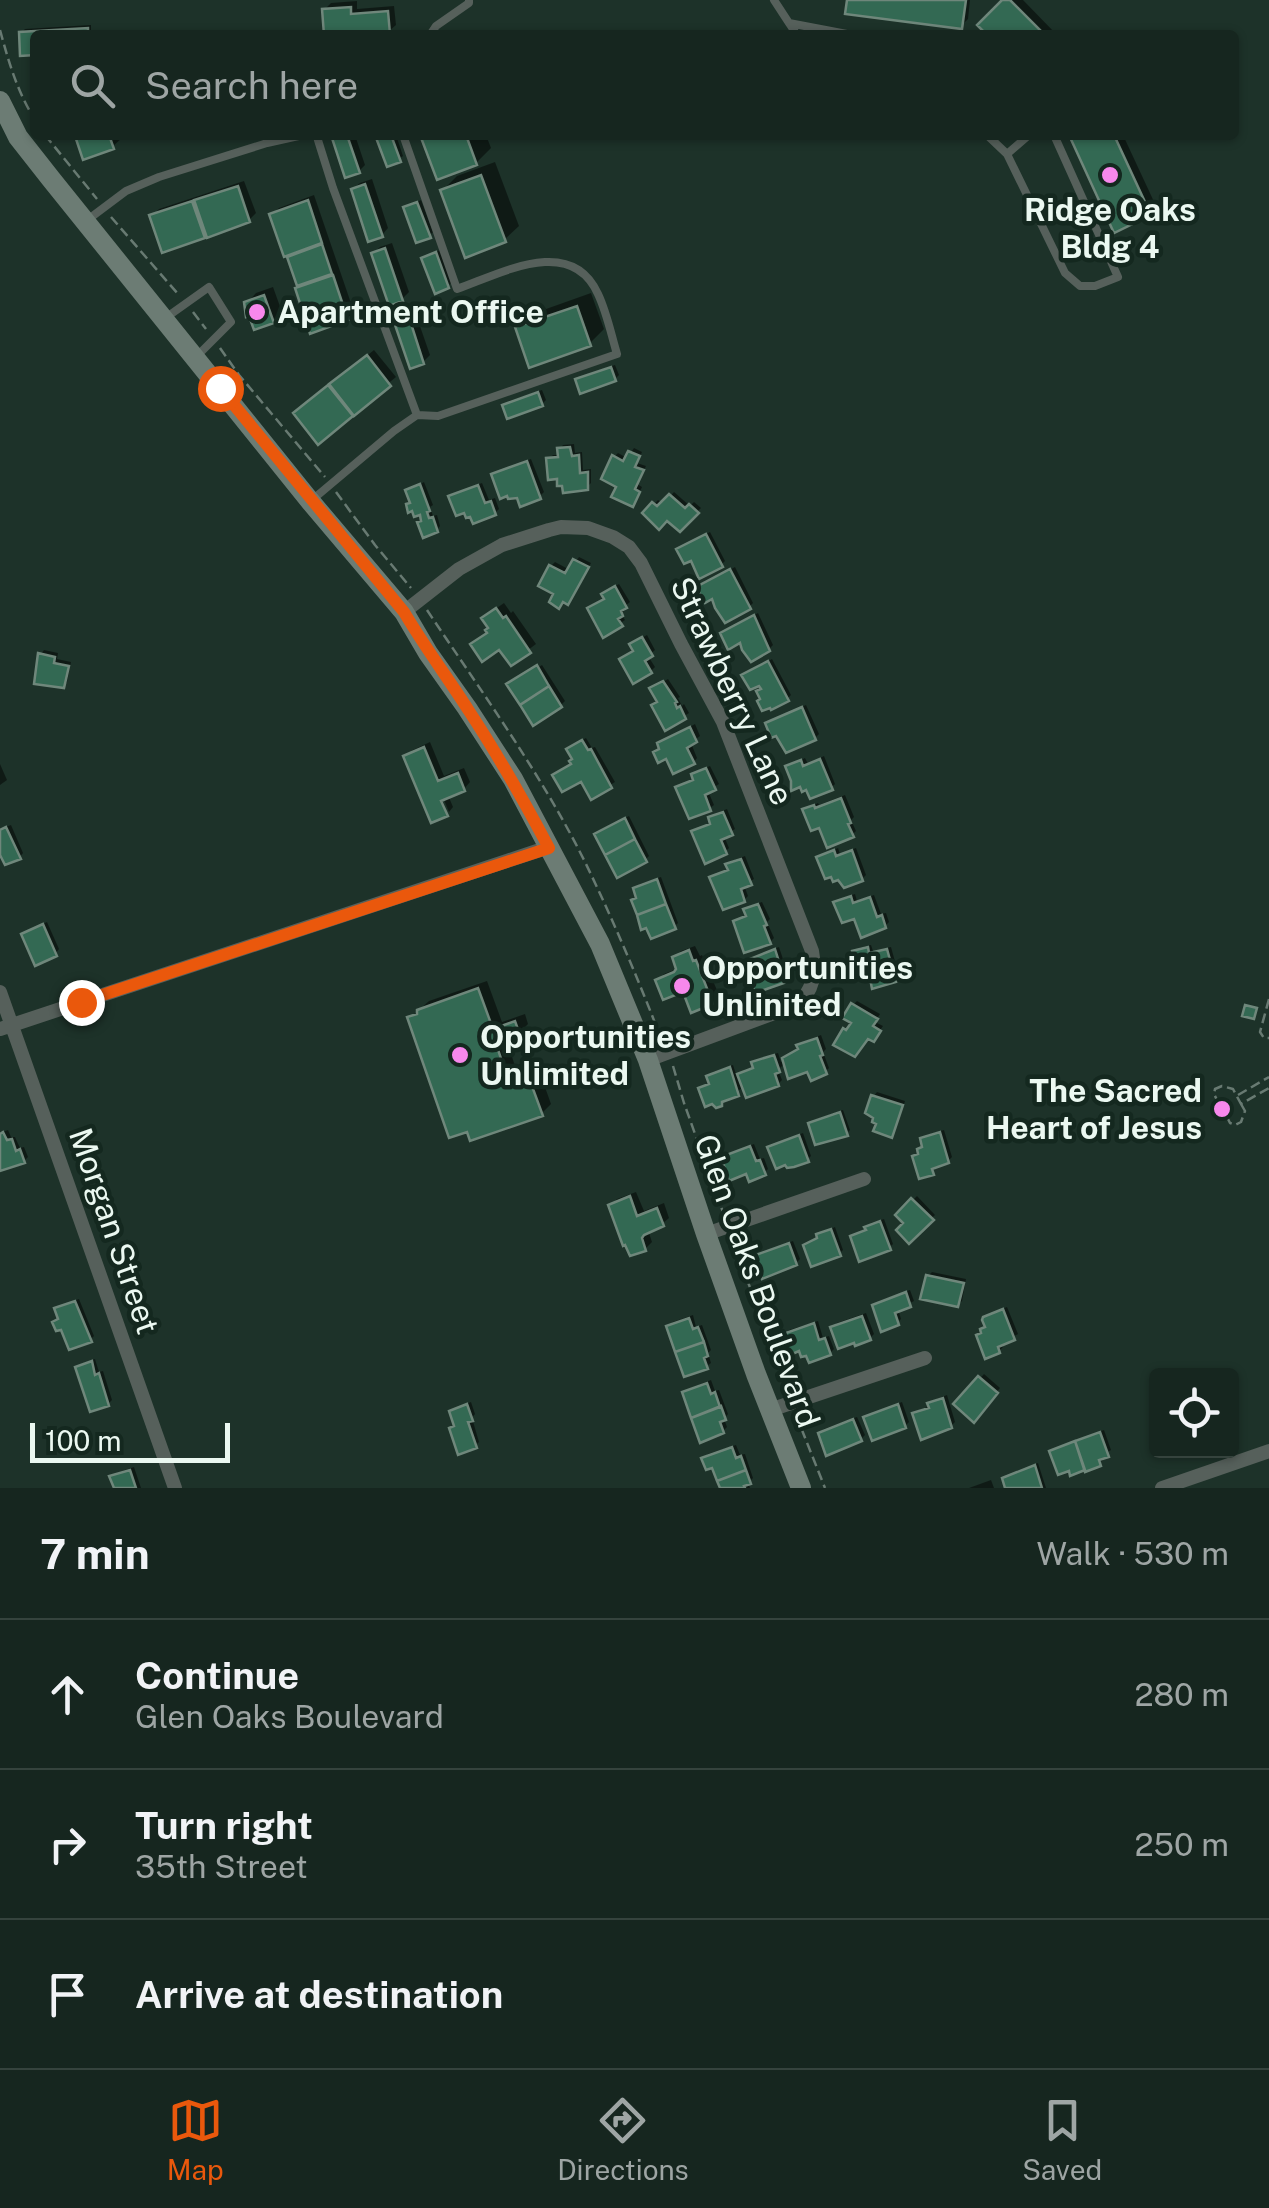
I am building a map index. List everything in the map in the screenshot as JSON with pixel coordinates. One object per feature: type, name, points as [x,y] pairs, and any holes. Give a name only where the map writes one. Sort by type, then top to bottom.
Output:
[{"type":"main road","name":"Glen Oaks Boulevard","points":[[0,101],[18,137],[310,502],[412,606],[428,652],[513,779],[600,944],[648,1060],[706,1234],[801,1488]]},
{"type":"street","name":"Strawberry Lane","points":[[412,606],[459,569],[502,546],[561,528],[588,528],[612,536],[629,547],[641,562],[723,722],[814,964],[808,995],[796,1006],[648,1060]]},
{"type":"street","points":[[6,1026],[549,848]]},
{"type":"street","name":"Morgan Street","points":[[0,992],[6,1026],[175,1488]]},
{"type":"street","points":[[706,1234],[864,1179]]},
{"type":"street","points":[[770,1410],[925,1358]]},
{"type":"street","points":[[1162,1488],[1269,1450]]},
{"type":"lane","points":[[433,30],[468,4],[468,0]]},
{"type":"lane","points":[[774,0],[794,30]]},
{"type":"lane","points":[[788,22],[827,30]]},
{"type":"lane","points":[[86,221],[126,192],[159,177],[280,140]]},
{"type":"lane","points":[[319,140],[416,415]]},
{"type":"lane","points":[[310,502],[416,415],[438,416],[617,354],[598,292],[574,266],[550,260],[530,263],[457,289],[405,140]]},
{"type":"lane","points":[[992,140],[1007,154],[1065,273],[1080,286],[1095,286],[1118,276],[1056,140]]},
{"type":"lane","points":[[1007,154],[1023,140]]},
{"type":"lane","points":[[164,320],[210,287],[231,322],[195,358]]},
{"type":"path","points":[[0,30],[11,72],[30,112]]},
{"type":"path","points":[[49,140],[288,431],[375,545],[412,606],[515,739],[586,864],[669,1054],[825,1488]]},
{"type":"path","points":[[1269,999],[1260,1032],[1269,1038]]},
{"type":"path","points":[[1255,1013],[1264,1016]]},
{"type":"path","points":[[1228,1106],[1269,1088],[1267,1078],[1246,1090],[1239,1100]]},
{"type":"path","points":[[1232,1088],[1245,1111],[1241,1122],[1230,1123],[1230,1109],[1226,1102],[1218,1102],[1215,1089],[1232,1088]]},
{"type":"path","points":[[1246,1090],[1251,1098]]},
{"type":"path","points":[[1218,1102],[1214,1109],[1218,1116],[1227,1117]]},
{"type":"building","points":[[847,0],[966,0],[962,29],[845,14]]},
{"type":"building","points":[[1002,0],[1010,0],[1040,30],[982,30],[977,25]]},
{"type":"building","points":[[351,7],[351,14],[388,11],[390,30],[324,30],[322,9]]},
{"type":"building","points":[[30,31],[30,55],[20,56],[19,32]]},
{"type":"building","points":[[76,140],[111,140],[114,149],[83,160]]},
{"type":"building","points":[[333,140],[349,140],[360,173],[345,178]]},
{"type":"building","points":[[377,140],[393,140],[401,162],[387,167]]},
{"type":"building","points":[[422,140],[468,140],[477,165],[437,180]]},
{"type":"building","name":"Ridge Oaks Bldg 4","points":[[1071,140],[1116,140],[1151,215],[1114,233]]},
{"type":"building","points":[[481,175],[506,242],[465,258],[440,190]]},
{"type":"building","points":[[365,184],[383,237],[368,242],[351,189]]},
{"type":"building","points":[[238,186],[250,222],[207,238],[194,200]]},
{"type":"building","points":[[308,200],[322,243],[284,257],[269,214]]},
{"type":"building","points":[[192,201],[205,238],[162,253],[149,215]]},
{"type":"building","points":[[417,202],[431,238],[416,243],[403,207]]},
{"type":"building","points":[[322,244],[332,274],[297,286],[287,257]]},
{"type":"building","points":[[385,248],[403,301],[389,306],[371,253]]},
{"type":"building","points":[[436,252],[449,288],[435,294],[421,258]]},
{"type":"building","points":[[333,275],[348,320],[310,334],[295,288]]},
{"type":"building","name":"Apartment Office","points":[[264,295],[274,323],[254,330],[249,316],[246,317],[244,302]]},
{"type":"building","points":[[577,306],[591,346],[529,368],[515,327]]},
{"type":"building","points":[[407,311],[424,364],[410,369],[392,316]]},
{"type":"building","points":[[367,355],[391,386],[354,416],[329,384]]},
{"type":"building","points":[[611,367],[616,381],[580,394],[575,379]]},
{"type":"building","points":[[328,385],[353,416],[318,445],[293,413]]},
{"type":"building","points":[[538,392],[543,406],[507,419],[502,405]]},
{"type":"building","points":[[570,447],[572,456],[579,455],[580,473],[588,472],[588,490],[563,493],[557,479],[548,480],[546,458],[558,457],[557,448]]},
{"type":"building","points":[[628,451],[640,456],[635,467],[644,470],[635,489],[640,492],[633,507],[611,497],[616,487],[601,479],[612,455],[623,461]]},
{"type":"building","points":[[527,461],[541,499],[520,507],[517,498],[500,499],[491,474]]},
{"type":"building","points":[[420,484],[429,518],[433,517],[438,532],[423,538],[417,522],[421,521],[420,515],[408,513],[406,504],[410,503],[405,490]]},
{"type":"building","points":[[478,485],[485,503],[491,501],[496,515],[473,524],[464,513],[456,516],[448,496]]},
{"type":"building","points":[[669,494],[685,508],[689,504],[699,513],[680,532],[667,521],[659,530],[642,513],[652,502],[657,506]]},
{"type":"building","points":[[706,534],[723,567],[699,579],[691,561],[684,564],[676,549]]},
{"type":"building","points":[[573,559],[589,567],[568,605],[563,602],[559,609],[549,602],[553,594],[538,586],[549,565],[565,573]]},
{"type":"building","points":[[730,569],[751,609],[725,623],[712,599],[705,603],[696,587]]},
{"type":"building","points":[[615,586],[627,608],[618,619],[623,626],[603,638],[587,608],[604,599],[601,594]]},
{"type":"building","points":[[496,608],[531,653],[511,666],[499,650],[482,662],[470,644],[487,633],[481,618]]},
{"type":"building","points":[[754,615],[770,651],[751,662],[740,643],[728,650],[720,633]]},
{"type":"building","points":[[642,637],[653,656],[645,661],[652,673],[633,684],[619,659],[633,651],[629,644]]},
{"type":"building","points":[[38,653],[55,657],[54,663],[69,666],[64,688],[34,684]]},
{"type":"building","points":[[768,661],[789,701],[762,711],[756,691],[761,689],[759,686],[750,690],[741,675]]},
{"type":"building","points":[[537,665],[549,686],[520,705],[506,684]]},
{"type":"building","points":[[663,681],[686,719],[665,731],[651,705],[657,702],[649,688]]},
{"type":"building","points":[[549,686],[562,707],[533,726],[520,705]]},
{"type":"building","points":[[802,707],[816,740],[786,753],[776,736],[771,738],[765,723]]},
{"type":"building","points":[[690,727],[697,742],[687,748],[695,764],[673,774],[666,759],[658,763],[653,752],[659,749],[657,743]]},
{"type":"building","points":[[582,740],[612,788],[591,800],[581,782],[562,792],[552,775],[571,764],[566,749]]},
{"type":"building","points":[[424,747],[438,781],[458,773],[465,791],[441,801],[448,816],[431,823],[403,756]]},
{"type":"building","points":[[820,759],[833,790],[810,799],[800,787],[791,791],[785,766],[801,760],[803,766]]},
{"type":"building","points":[[706,768],[716,790],[705,795],[711,811],[689,819],[675,787],[693,780],[691,774]]},
{"type":"building","points":[[841,798],[854,837],[827,848],[819,828],[811,831],[802,809]]},
{"type":"building","points":[[723,812],[733,835],[721,840],[727,854],[705,864],[691,831],[710,824],[708,817]]},
{"type":"building","points":[[625,818],[635,839],[605,855],[594,834]]},
{"type":"building","points":[[6,827],[21,859],[5,865],[0,855],[0,830]]},
{"type":"building","points":[[635,839],[647,862],[617,878],[605,855]]},
{"type":"building","points":[[834,850],[836,856],[852,850],[863,881],[844,888],[838,880],[825,879],[816,857]]},
{"type":"building","points":[[741,859],[752,885],[741,889],[745,902],[723,910],[709,877],[728,870],[725,864]]},
{"type":"building","points":[[657,879],[666,904],[637,915],[631,900],[636,898],[633,888]]},
{"type":"building","points":[[851,896],[853,903],[870,897],[886,928],[861,938],[854,919],[842,923],[833,902]]},
{"type":"building","points":[[666,904],[676,929],[651,939],[646,928],[641,930],[637,915]]},
{"type":"building","points":[[758,904],[771,944],[744,953],[733,921],[746,916],[743,909]]},
{"type":"building","points":[[43,924],[57,956],[35,966],[21,934]]},
{"type":"building","points":[[868,947],[869,953],[887,949],[896,982],[872,989],[870,978],[856,976],[852,951]]},
{"type":"building","points":[[775,949],[784,983],[755,993],[745,961]]},
{"type":"building","name":"Opportunities Unlinited","points":[[689,950],[713,1004],[691,1013],[683,992],[663,1000],[655,980],[674,972],[672,957]]},
{"type":"building","name":"Opportunities Unlimited","points":[[478,988],[493,1029],[515,1021],[520,1035],[496,1044],[506,1073],[525,1067],[543,1116],[470,1141],[467,1132],[449,1138],[407,1017]]},
{"type":"building","points":[[851,1003],[878,1019],[873,1026],[881,1031],[874,1042],[868,1039],[855,1057],[833,1045],[843,1028],[846,1030],[851,1023],[842,1018]]},
{"type":"building","points":[[1245,1005],[1257,1008],[1254,1019],[1242,1016]]},
{"type":"building","points":[[817,1038],[827,1074],[811,1081],[807,1072],[788,1079],[782,1058],[798,1049],[796,1045]]},
{"type":"building","points":[[774,1055],[780,1072],[775,1074],[779,1086],[746,1098],[737,1074],[753,1068],[751,1062]]},
{"type":"building","points":[[730,1067],[739,1096],[716,1108],[712,1104],[705,1107],[698,1088],[709,1084],[706,1076]]},
{"type":"building","points":[[871,1095],[903,1105],[892,1138],[873,1131],[876,1124],[865,1113]]},
{"type":"building","points":[[840,1112],[848,1136],[815,1145],[808,1123]]},
{"type":"building","points":[[3,1132],[7,1140],[12,1139],[16,1151],[20,1149],[25,1163],[0,1171],[0,1134]]},
{"type":"building","points":[[940,1132],[949,1163],[932,1169],[934,1175],[919,1179],[912,1156],[922,1147],[920,1138]]},
{"type":"building","points":[[799,1135],[809,1162],[776,1169],[767,1147]]},
{"type":"building","points":[[750,1146],[766,1175],[749,1182],[746,1174],[729,1181],[721,1157]]},
{"type":"building","points":[[630,1196],[637,1216],[657,1208],[664,1226],[644,1235],[646,1251],[630,1256],[608,1205]]},
{"type":"building","points":[[911,1198],[934,1220],[909,1244],[896,1230],[903,1223],[895,1215]]},
{"type":"building","points":[[880,1221],[891,1250],[859,1262],[850,1236]]},
{"type":"building","points":[[831,1229],[841,1256],[811,1267],[803,1245],[817,1238],[816,1234]]},
{"type":"building","points":[[789,1243],[797,1265],[762,1279],[753,1256]]},
{"type":"building","points":[[926,1275],[964,1283],[958,1307],[920,1299]]},
{"type":"building","points":[[906,1292],[911,1307],[895,1313],[899,1325],[881,1332],[872,1305]]},
{"type":"building","points":[[75,1301],[92,1342],[69,1350],[61,1330],[56,1331],[52,1322],[58,1319],[54,1308]]},
{"type":"building","points":[[1003,1309],[1015,1340],[998,1347],[1000,1353],[985,1359],[976,1335],[985,1327],[983,1317]]},
{"type":"building","points":[[862,1316],[871,1340],[838,1349],[830,1327]]},
{"type":"building","points":[[689,1318],[704,1342],[675,1352],[666,1326]]},
{"type":"building","points":[[814,1323],[819,1340],[825,1338],[831,1355],[809,1363],[799,1351],[790,1355],[783,1334]]},
{"type":"building","points":[[704,1342],[708,1369],[684,1377],[675,1352]]},
{"type":"building","points":[[92,1361],[109,1406],[90,1412],[75,1367]]},
{"type":"building","points":[[978,1376],[998,1393],[974,1423],[953,1404]]},
{"type":"building","points":[[707,1383],[720,1407],[691,1418],[682,1392]]},
{"type":"building","points":[[943,1398],[952,1428],[921,1440],[912,1413]]},
{"type":"building","points":[[467,1404],[473,1421],[468,1422],[477,1448],[458,1455],[449,1428],[454,1426],[449,1411]]},
{"type":"building","points":[[898,1404],[906,1428],[872,1441],[863,1417]]},
{"type":"building","points":[[721,1406],[726,1420],[720,1422],[724,1433],[700,1443],[691,1418]]},
{"type":"building","points":[[853,1419],[862,1441],[826,1456],[818,1433]]},
{"type":"building","points":[[1100,1432],[1109,1457],[1099,1460],[1101,1466],[1085,1472],[1075,1441]]},
{"type":"building","points":[[1075,1441],[1085,1470],[1070,1476],[1069,1471],[1058,1475],[1049,1451]]},
{"type":"building","points":[[732,1447],[736,1458],[741,1456],[746,1470],[717,1481],[712,1468],[706,1470],[701,1458]]},
{"type":"building","points":[[1035,1465],[1042,1488],[1005,1488],[1002,1478]]},
{"type":"building","points":[[130,1470],[136,1488],[114,1488],[109,1476]]},
{"type":"building","points":[[746,1470],[751,1484],[745,1488],[720,1488],[717,1481]]},
{"type":"place","name":"Ridge Oaks Bldg 4","points":[[1110,175]]},
{"type":"place","name":"Apartment Office","points":[[257,312]]},
{"type":"place","name":"Opportunities Unlinited","points":[[682,986]]},
{"type":"place","name":"Opportunities Unlimited","points":[[460,1055]]},
{"type":"place","name":"The Sacred Heart of Jesus","points":[[1222,1109]]},
{"type":"route","points":[[81,1002],[549,848],[513,779],[404,612],[220,388]]}]
